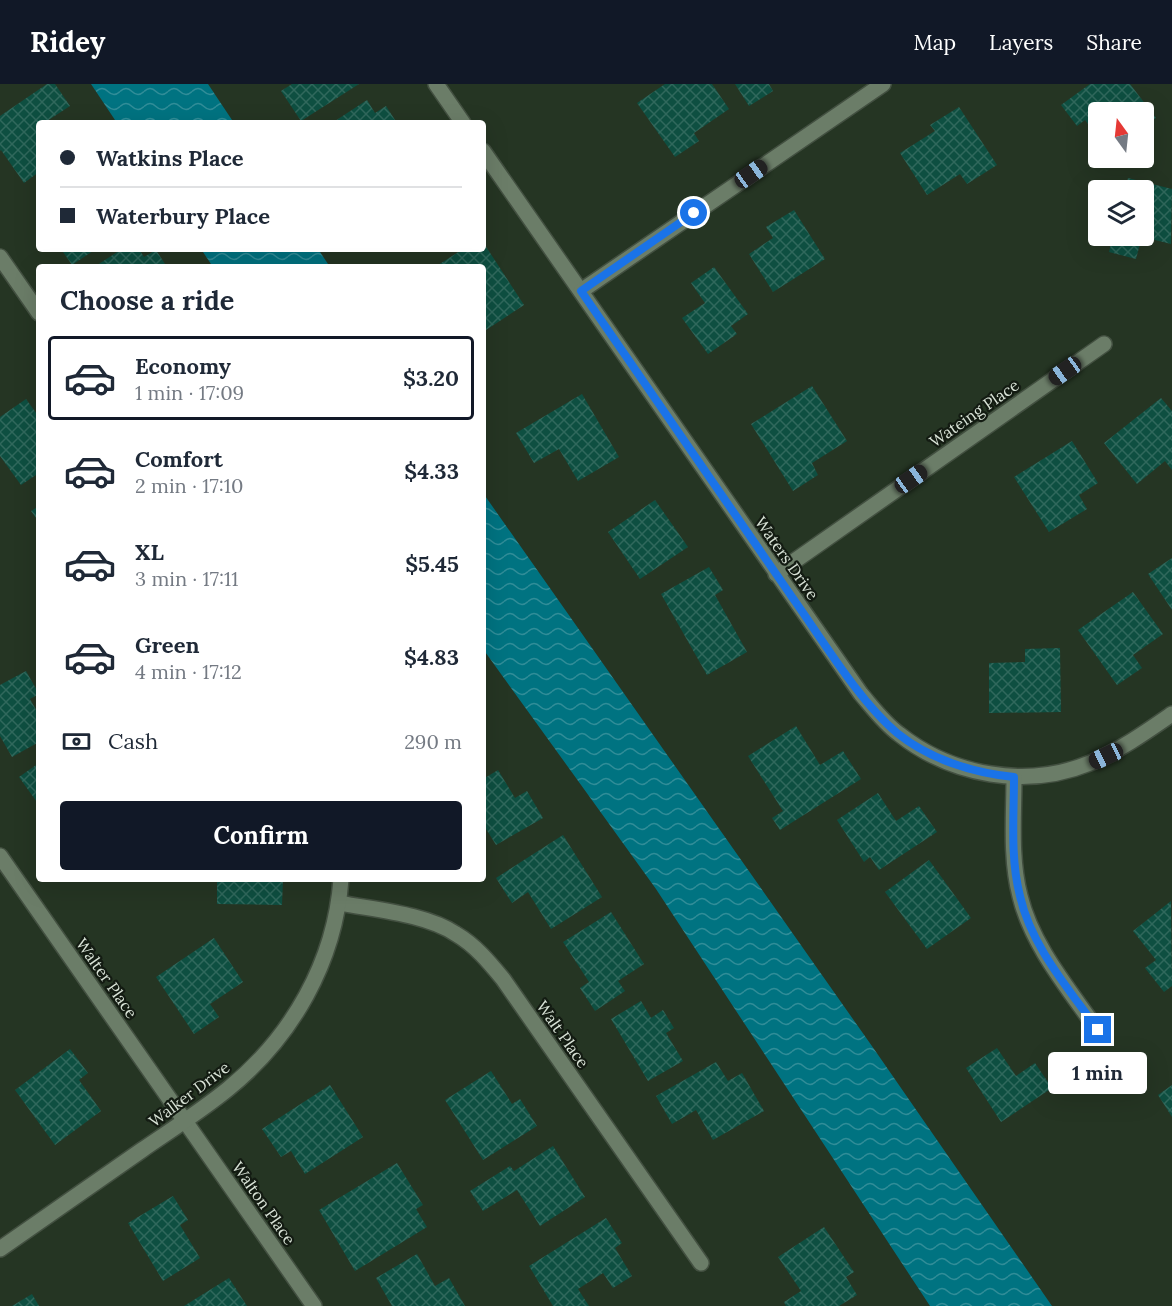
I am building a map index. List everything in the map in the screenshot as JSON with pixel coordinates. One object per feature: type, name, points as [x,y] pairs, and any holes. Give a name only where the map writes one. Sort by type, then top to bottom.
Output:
[{"type":"street","points":[[436,84],[461,120]]},
{"type":"street","points":[[581,291],[883,84]]},
{"type":"street","name":"Waters Drive","points":[[486,155],[861,694],[898,734],[929,753],[963,767],[996,776],[1053,775],[1090,763],[1123,746],[1172,714]]},
{"type":"street","points":[[0,257],[36,309]]},
{"type":"street","name":"Wateing Place","points":[[776,574],[1104,344]]},
{"type":"street","points":[[1014,777],[1014,855],[1019,895],[1024,913],[1043,951],[1098,1030]]},
{"type":"street","name":"Walter Place","points":[[0,856],[185,1120]]},
{"type":"street","name":"Walker Drive","points":[[0,1249],[228,1090],[251,1068],[292,1021],[318,973],[331,940],[340,903],[341,882]]},
{"type":"street","name":"Walt Place","points":[[340,903],[442,926],[456,933],[482,954],[503,979],[701,1263]]},
{"type":"street","name":"Walton Place","points":[[185,1120],[314,1306]]},
{"type":"water","points":[[91,84],[208,84],[232,120],[115,120]]},
{"type":"water","points":[[203,252],[320,252],[328,264],[211,264]]},
{"type":"water","points":[[486,497],[1052,1306],[930,1306],[656,889],[486,653]]},
{"type":"building","points":[[47,84],[55,84],[70,106],[49,120],[36,120],[36,174],[24,183],[0,151],[0,116]]},
{"type":"building","points":[[292,84],[359,84],[303,120],[281,91]]},
{"type":"building","points":[[665,84],[712,84],[729,109],[694,133],[699,141],[675,157],[637,103]]},
{"type":"building","points":[[735,84],[769,84],[773,91],[749,106]]},
{"type":"building","points":[[1090,84],[1130,84],[1144,102],[1088,102],[1088,124],[1085,120],[1077,126],[1061,105]]},
{"type":"building","points":[[367,100],[375,113],[386,106],[395,120],[337,120]]},
{"type":"building","points":[[959,107],[997,165],[967,184],[960,174],[927,195],[900,153],[935,131],[930,125]]},
{"type":"building","points":[[1154,184],[1172,189],[1171,244],[1154,240]]},
{"type":"building","points":[[794,210],[825,259],[773,292],[749,254],[773,238],[766,227]]},
{"type":"building","points":[[1110,246],[1139,246],[1136,259],[1109,252]]},
{"type":"building","points":[[486,247],[524,305],[486,330],[486,264],[440,264],[458,252],[486,252]]},
{"type":"building","points":[[63,252],[92,252],[74,264]]},
{"type":"building","points":[[117,252],[141,252],[144,257],[157,252],[165,264],[99,264]]},
{"type":"building","points":[[714,267],[748,314],[731,326],[737,334],[708,354],[682,318],[705,303],[691,283]]},
{"type":"building","points":[[812,386],[847,441],[812,463],[818,475],[793,491],[751,424]]},
{"type":"building","points":[[582,394],[619,457],[578,481],[559,449],[534,463],[516,433]]},
{"type":"building","points":[[1161,398],[1172,411],[1172,470],[1165,461],[1137,484],[1104,443]]},
{"type":"building","points":[[26,399],[36,413],[36,475],[21,485],[0,456],[0,417]]},
{"type":"building","points":[[1072,441],[1098,483],[1079,495],[1087,509],[1049,532],[1014,477]]},
{"type":"building","points":[[655,500],[688,547],[640,579],[608,532]]},
{"type":"building","points":[[36,508],[36,518],[31,511]]},
{"type":"building","points":[[1172,558],[1172,610],[1148,574]]},
{"type":"building","points":[[709,567],[723,590],[715,595],[747,652],[707,675],[661,594]]},
{"type":"building","points":[[1133,592],[1163,634],[1133,655],[1142,668],[1117,685],[1078,630]]},
{"type":"building","points":[[1060,648],[1061,712],[989,713],[989,663],[1025,662],[1025,649]]},
{"type":"building","points":[[26,671],[36,689],[36,696],[30,699],[36,710],[36,744],[12,757],[0,736],[0,685]]},
{"type":"building","points":[[796,726],[820,765],[843,751],[861,779],[780,830],[772,818],[783,811],[748,756]]},
{"type":"building","points":[[36,765],[36,801],[19,777]]},
{"type":"building","points":[[498,770],[515,798],[527,791],[543,818],[496,845],[486,829],[486,777]]},
{"type":"building","points":[[878,793],[896,821],[919,806],[937,832],[879,870],[870,857],[864,862],[837,820]]},
{"type":"building","points":[[563,835],[602,897],[551,929],[528,892],[512,903],[496,878]]},
{"type":"building","points":[[929,860],[971,918],[927,949],[885,892]]},
{"type":"building","points":[[217,882],[283,882],[282,905],[217,904]]},
{"type":"building","points":[[1171,901],[1172,986],[1164,992],[1145,968],[1156,960],[1133,931]]},
{"type":"building","points":[[611,912],[644,964],[618,981],[625,991],[595,1011],[580,988],[589,982],[563,942]]},
{"type":"building","points":[[214,938],[243,982],[210,1004],[219,1017],[194,1034],[156,977]]},
{"type":"building","points":[[641,1001],[651,1018],[663,1010],[674,1028],[666,1033],[683,1061],[648,1081],[611,1019]]},
{"type":"building","points":[[997,1048],[1016,1076],[1035,1063],[1052,1088],[1001,1122],[966,1068]]},
{"type":"building","points":[[70,1049],[88,1073],[79,1080],[101,1111],[55,1145],[15,1090]]},
{"type":"building","points":[[716,1062],[728,1081],[742,1073],[764,1111],[713,1140],[696,1110],[672,1124],[656,1096]]},
{"type":"building","points":[[491,1071],[512,1104],[520,1099],[537,1126],[483,1160],[445,1100]]},
{"type":"building","points":[[330,1085],[363,1137],[305,1174],[291,1151],[281,1157],[262,1129]]},
{"type":"building","points":[[1172,1085],[1172,1117],[1158,1095]]},
{"type":"building","points":[[553,1146],[585,1197],[540,1226],[517,1190],[483,1211],[470,1191],[510,1166],[514,1171]]},
{"type":"building","points":[[397,1163],[423,1205],[416,1209],[427,1227],[355,1271],[319,1210]]},
{"type":"building","points":[[173,1196],[188,1220],[180,1225],[200,1258],[163,1281],[128,1223]]},
{"type":"building","points":[[606,1218],[622,1243],[615,1248],[632,1276],[613,1288],[603,1273],[578,1289],[589,1306],[553,1306],[529,1266]]},
{"type":"building","points":[[824,1227],[854,1272],[846,1277],[857,1295],[839,1306],[786,1306],[784,1302],[801,1291],[778,1257]]},
{"type":"building","points":[[417,1254],[435,1286],[449,1278],[465,1306],[392,1306],[376,1278]]},
{"type":"building","points":[[229,1278],[247,1306],[184,1306]]},
{"type":"building","points":[[32,1294],[39,1306],[12,1306]]},
{"type":"route","points":[[694,213],[581,291],[776,574],[861,694],[885,722],[914,745],[947,761],[996,776],[1014,777],[1014,855],[1019,895],[1024,913],[1043,951],[1098,1030]]}]
